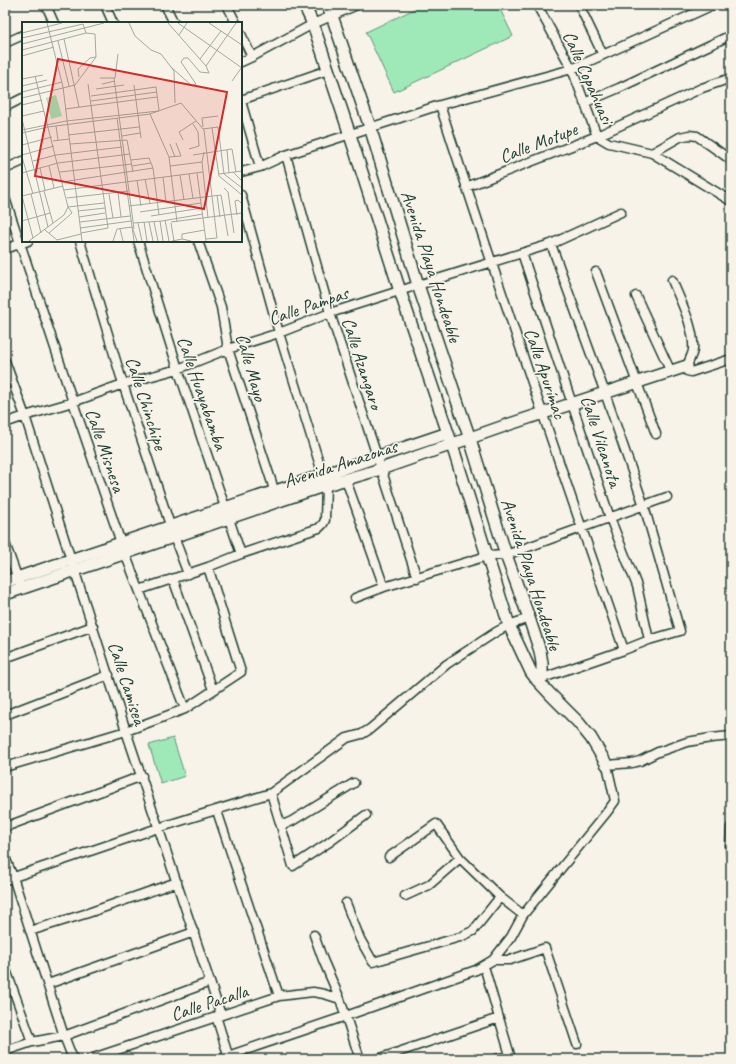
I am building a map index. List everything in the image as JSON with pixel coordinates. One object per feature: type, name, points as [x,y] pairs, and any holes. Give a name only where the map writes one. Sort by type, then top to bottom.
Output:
[{"type":"street","points":[[46,5],[52,22]]},
{"type":"street","points":[[105,5],[114,22]]},
{"type":"street","points":[[165,5],[174,22]]},
{"type":"street","points":[[227,5],[236,22]]},
{"type":"street","name":"Avenida Playa Hondeable","points":[[304,5],[313,24],[350,135],[400,291],[452,445],[509,625],[525,661],[537,680],[542,672],[540,651],[506,555],[470,439],[418,285],[370,128],[327,5]]},
{"type":"street","points":[[242,62],[313,24],[357,5]]},
{"type":"street","name":"Calle Copahuasi","points":[[537,5],[572,69],[597,136],[609,143],[652,153],[731,201]]},
{"type":"street","points":[[579,5],[603,55]]},
{"type":"street","points":[[242,172],[260,167],[286,156],[440,105],[572,69],[713,5]]},
{"type":"street","points":[[5,43],[22,35]]},
{"type":"street","points":[[242,36],[252,57]]},
{"type":"street","points":[[584,103],[731,36]]},
{"type":"street","points":[[242,100],[328,70]]},
{"type":"street","name":"Calle Motupe","points":[[466,187],[597,136],[702,88],[731,78]]},
{"type":"street","points":[[5,107],[22,98]]},
{"type":"street","points":[[242,104],[260,167]]},
{"type":"street","name":"Calle Apurímac","points":[[440,105],[466,187],[624,650]]},
{"type":"street","points":[[652,153],[680,136],[689,135],[697,136],[731,160]]},
{"type":"street","name":"Calle Azangaro","points":[[286,156],[330,313],[417,578]]},
{"type":"street","points":[[5,169],[22,161]]},
{"type":"street","name":"Calle Misnesa","points":[[5,198],[22,237]]},
{"type":"street","points":[[139,590],[319,528],[325,520],[325,480],[279,333],[242,199]]},
{"type":"street","name":"Calle Pampas","points":[[5,423],[73,402],[123,384],[178,369],[228,349],[279,333],[330,313],[522,254],[551,244],[621,212]]},
{"type":"street","points":[[5,249],[24,242]]},
{"type":"street","name":"Calle Misnesa","points":[[24,242],[73,402],[123,548],[185,709]]},
{"type":"street","name":"Calle Chinchipe","points":[[80,242],[123,384],[172,532],[188,574]]},
{"type":"street","name":"Calle Huayabamba","points":[[138,242],[178,369],[241,554]]},
{"type":"street","name":"Calle Mayo","points":[[198,242],[221,307],[228,349],[272,483],[276,503]]},
{"type":"street","points":[[219,1059],[346,1016],[484,966],[493,960],[511,937],[522,915],[615,801],[607,765],[591,738],[537,680],[650,640],[680,631],[644,506],[551,244]]},
{"type":"street","name":"Calle Vilcanota","points":[[522,254],[610,518],[640,594],[650,640]]},
{"type":"street","points":[[596,272],[656,434]]},
{"type":"street","points":[[672,280],[687,318],[692,336],[693,350],[691,359],[687,366],[687,371],[691,372],[731,359]]},
{"type":"street","points":[[636,296],[671,372]]},
{"type":"street","name":"Calle Camisea","points":[[5,361],[25,416],[126,731],[194,932],[210,982],[228,1055]]},
{"type":"street","name":"Avenida Amazonas","points":[[5,594],[20,583],[228,513],[274,492],[325,480],[346,480],[687,366]]},
{"type":"street","name":"Avenida Amazonas","points":[[228,513],[276,503],[378,457],[448,433]]},
{"type":"street","points":[[346,480],[384,587]]},
{"type":"street","points":[[355,598],[384,587],[487,556],[506,555],[667,497]]},
{"type":"street","points":[[5,543],[20,583]]},
{"type":"street","points":[[5,767],[126,731],[185,709],[241,672],[208,567]]},
{"type":"street","points":[[173,579],[213,690]]},
{"type":"street","name":"Avenida Amazonas","points":[[5,582],[20,583]]},
{"type":"street","points":[[9,878],[158,828],[217,811],[271,793],[347,738],[362,734],[370,729],[447,664],[496,632],[509,625],[529,618]]},
{"type":"street","points":[[5,658],[93,626]]},
{"type":"street","points":[[5,715],[109,675]]},
{"type":"street","points":[[607,765],[640,761],[658,752],[687,742],[731,736]]},
{"type":"street","points":[[5,826],[142,776]]},
{"type":"street","points":[[281,826],[292,821],[354,783]]},
{"type":"street","points":[[271,793],[292,866],[328,843],[366,815]]},
{"type":"street","points":[[217,811],[279,996]]},
{"type":"street","points":[[389,857],[436,824],[460,858],[500,897],[522,915]]},
{"type":"street","points":[[731,827],[731,855]]},
{"type":"street","points":[[5,857],[9,878],[30,931],[64,1036],[73,1059]]},
{"type":"street","points":[[405,896],[429,885],[460,858]]},
{"type":"street","points":[[30,931],[88,913],[177,882]]},
{"type":"street","points":[[346,903],[360,939],[373,962],[460,937],[473,930],[500,897]]},
{"type":"street","points":[[48,984],[194,932]]},
{"type":"street","points":[[314,935],[340,999],[360,1059]]},
{"type":"street","points":[[493,960],[510,960],[545,948],[577,1044]]},
{"type":"street","points":[[484,966],[510,1055],[496,1059]]},
{"type":"street","points":[[5,967],[32,1042]]},
{"type":"street","points":[[5,1051],[32,1042],[64,1036],[210,982]]},
{"type":"street","name":"Calle Pacalla","points":[[90,1059],[279,996],[313,992],[340,999]]},
{"type":"street","points":[[378,1059],[499,1018]]},
{"type":"green space","points":[[423,5],[498,5],[513,36],[394,92],[366,32]]},
{"type":"green space","points":[[173,738],[185,776],[161,784],[149,745]]}]
